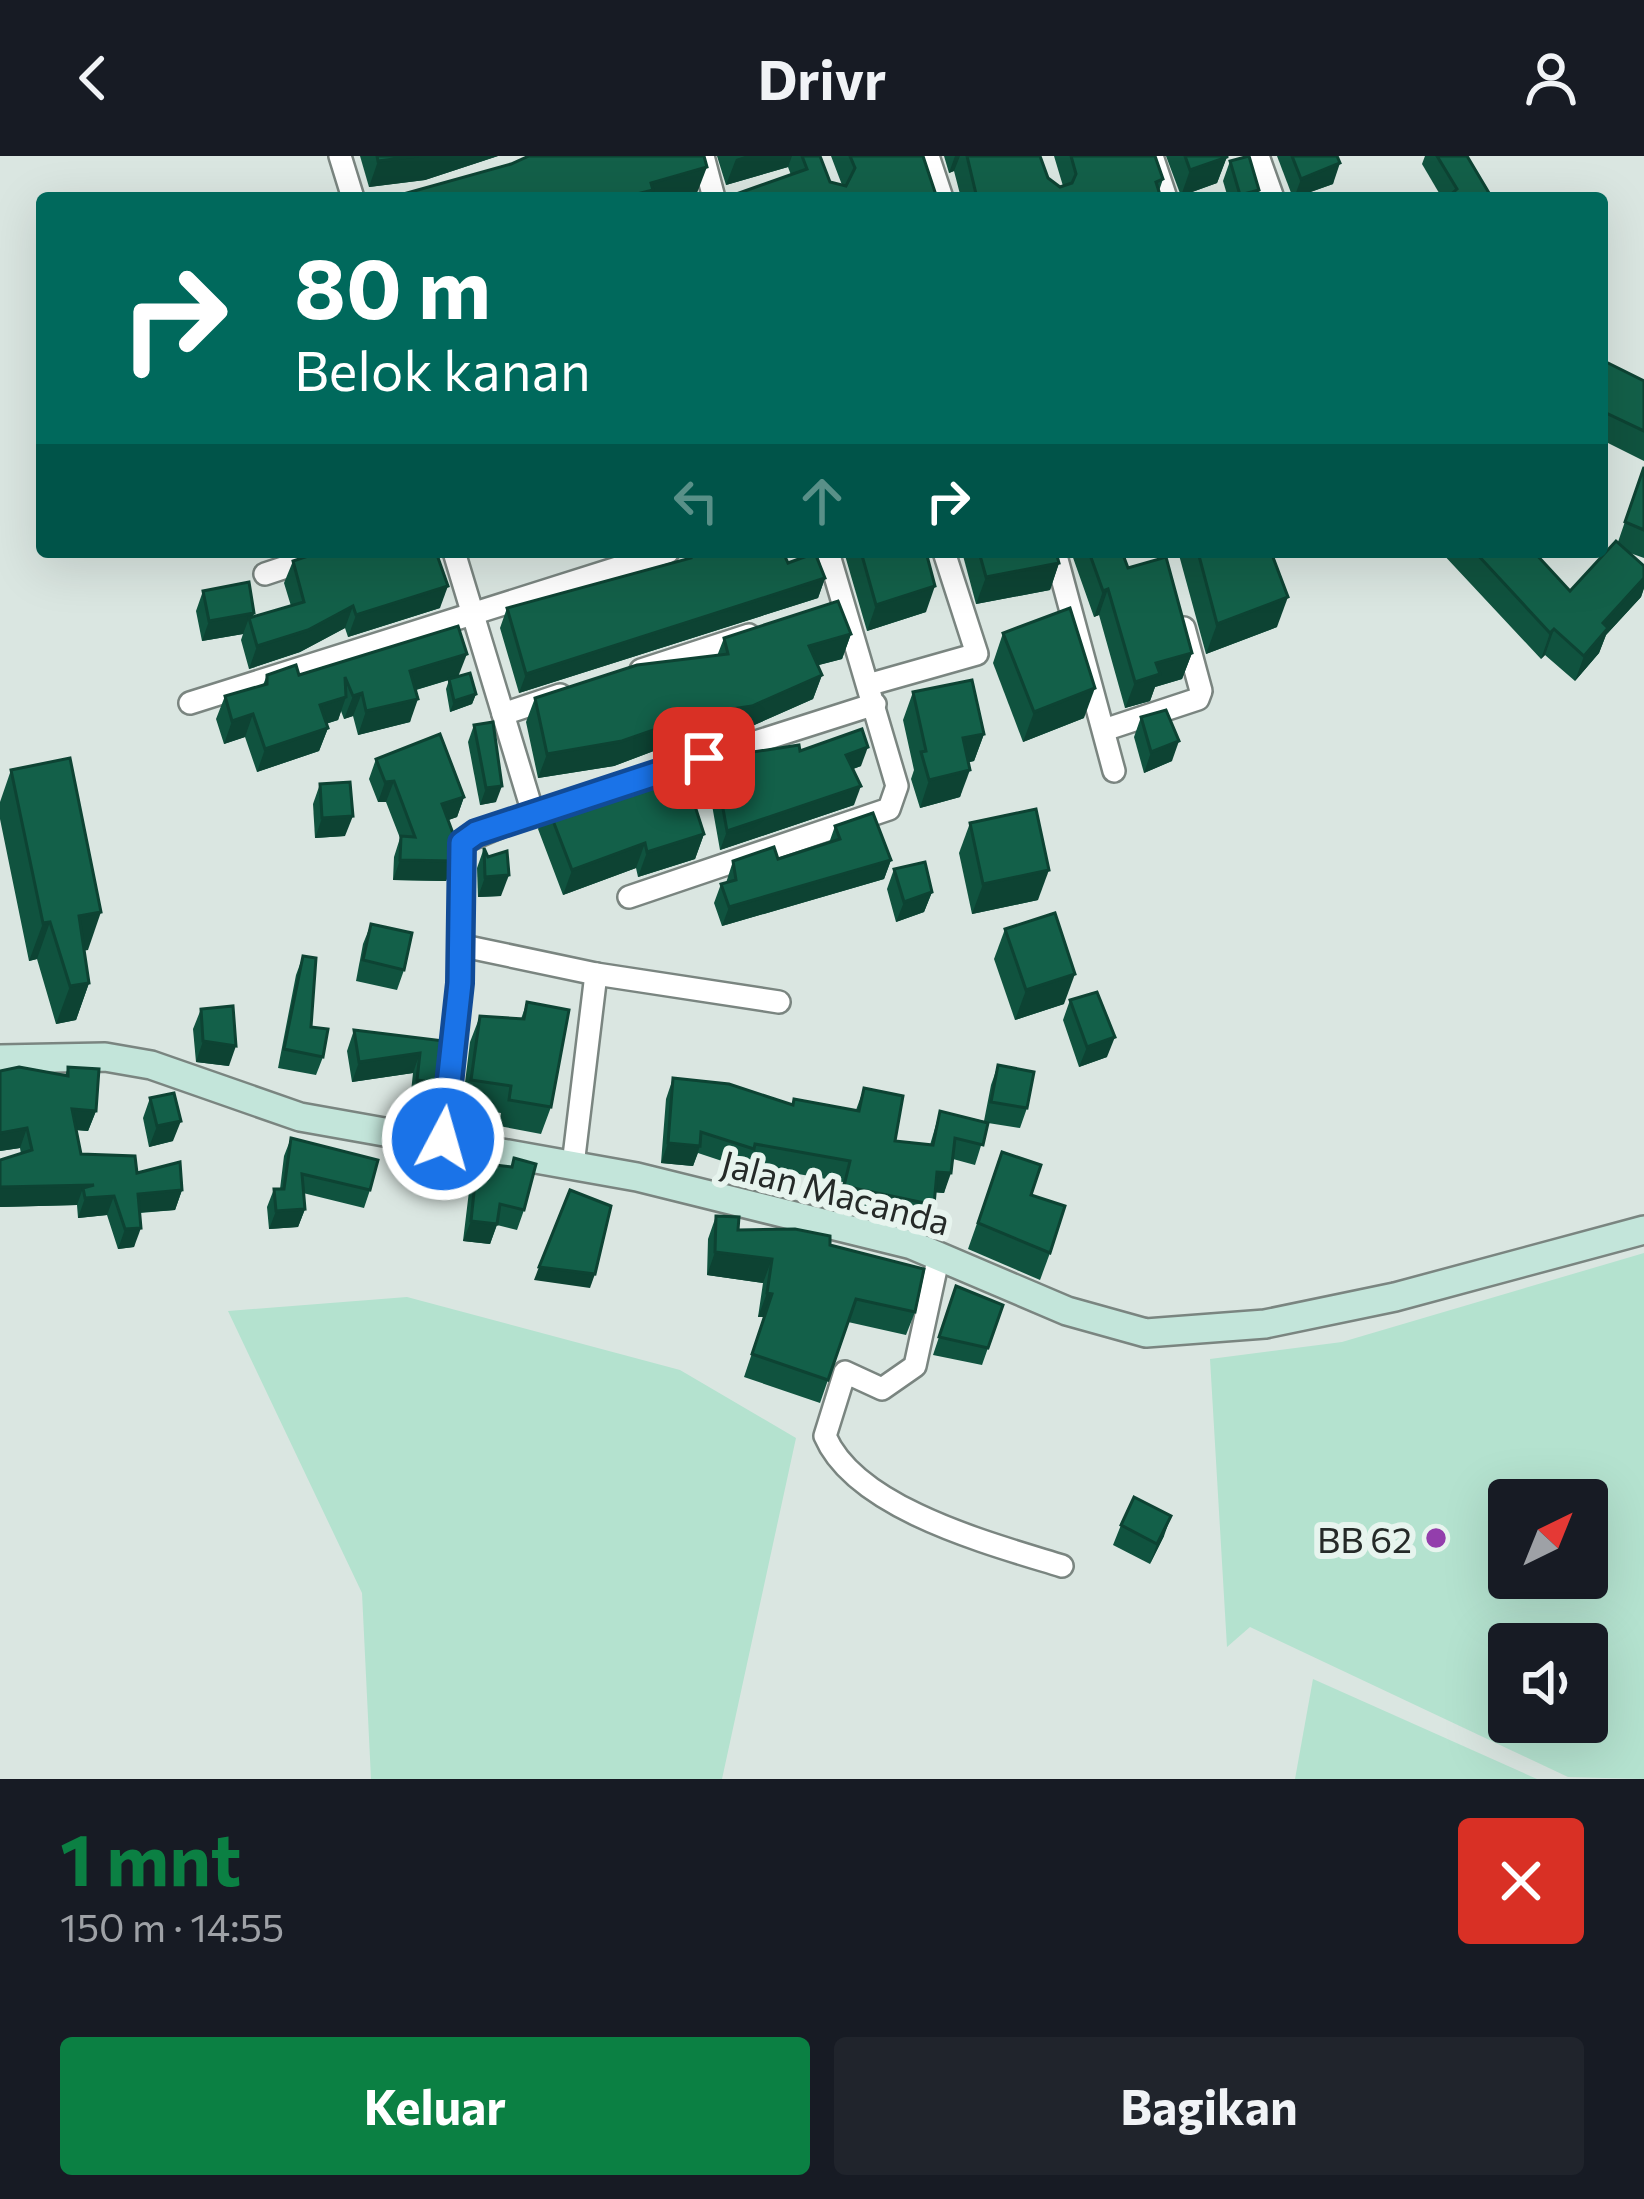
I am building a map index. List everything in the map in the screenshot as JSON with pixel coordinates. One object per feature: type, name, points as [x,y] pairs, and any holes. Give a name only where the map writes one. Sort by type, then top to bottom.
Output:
[{"type":"street","points":[[340,156],[350,192]]},
{"type":"street","points":[[704,156],[713,192]]},
{"type":"street","points":[[928,156],[940,192]]},
{"type":"street","points":[[1152,156],[1164,192]]},
{"type":"street","points":[[1258,156],[1271,192]]},
{"type":"street","points":[[265,574],[313,558]]},
{"type":"street","points":[[456,558],[533,813]]},
{"type":"street","points":[[190,703],[650,558]]},
{"type":"street","points":[[629,897],[889,809],[897,786],[830,558]]},
{"type":"street","points":[[443,1139],[460,983],[462,843],[533,813],[977,654],[946,558]]},
{"type":"street","points":[[1057,558],[1114,771]]},
{"type":"street","points":[[821,612],[844,605]]},
{"type":"street","points":[[1104,730],[1198,699],[1201,691],[1179,611]]},
{"type":"street","points":[[617,677],[776,627]]},
{"type":"street","points":[[503,713],[594,685]]},
{"type":"street","points":[[473,948],[596,974],[778,1002]]},
{"type":"street","points":[[573,1165],[596,974]]},
{"type":"street","name":"Jalan Macanda","points":[[0,1059],[105,1057],[151,1066],[300,1117],[573,1165],[939,1255],[1067,1311],[1146,1333],[1184,1334],[1265,1324],[1395,1297],[1644,1230]]},
{"type":"street","points":[[939,1255],[915,1366],[882,1389],[845,1372],[825,1436],[844,1470],[860,1484],[985,1542],[1062,1566]]},
{"type":"green space","points":[[1644,1253],[1644,1779],[1568,1777],[1496,1743],[1608,1743],[1608,1623],[1488,1623],[1488,1739],[1250,1627],[1227,1647],[1210,1359],[1342,1342]]},
{"type":"green space","points":[[407,1297],[680,1370],[796,1438],[722,1779],[371,1779],[362,1593],[228,1311]]},
{"type":"green space","points":[[1313,1679],[1537,1779],[1295,1779]]},
{"type":"building","points":[[377,156],[418,156],[378,161]]},
{"type":"building","points":[[529,156],[704,156],[707,167],[651,183],[653,190],[645,192],[411,192]]},
{"type":"building","points":[[802,156],[820,156],[830,182],[846,186],[855,168],[850,156],[923,156],[935,192],[742,192],[807,169]]},
{"type":"building","points":[[967,156],[1040,156],[1048,178],[1060,187],[1072,183],[1076,174],[1071,156],[1155,156],[1163,179],[1156,182],[1159,192],[976,192]]},
{"type":"building","points":[[1185,156],[1227,156],[1227,157],[1190,170]]},
{"type":"building","points":[[1249,156],[1259,190],[1239,192],[1230,161]]},
{"type":"building","points":[[1292,156],[1337,156],[1340,163],[1301,179]]},
{"type":"building","points":[[1437,156],[1467,156],[1488,192],[1454,192],[1457,189]]},
{"type":"building","points":[[1608,363],[1644,381],[1644,431],[1608,414]]},
{"type":"building","points":[[1644,467],[1644,530],[1625,522]]},
{"type":"building","points":[[1616,541],[1644,566],[1644,578],[1603,623],[1608,628],[1584,656],[1554,629],[1550,633],[1481,558],[1540,558],[1570,591],[1600,558],[1608,558]]},
{"type":"building","points":[[438,558],[448,586],[356,615],[353,606],[308,630],[257,646],[249,618],[304,602],[293,561]]},
{"type":"building","points":[[691,558],[786,558],[788,563],[817,558],[825,578],[526,674],[507,608]]},
{"type":"building","points":[[863,558],[928,558],[935,586],[876,605]]},
{"type":"building","points":[[981,558],[1058,558],[1059,563],[986,577]]},
{"type":"building","points":[[1091,558],[1124,558],[1128,568],[1166,558],[1192,653],[1156,663],[1160,674],[1135,682],[1108,589],[1103,591]]},
{"type":"building","points":[[1200,558],[1273,558],[1288,597],[1217,624]]},
{"type":"building","points":[[249,582],[254,613],[209,621],[203,591]]},
{"type":"building","points":[[838,601],[851,634],[809,646],[822,675],[752,706],[665,719],[668,725],[622,741],[547,754],[535,698],[637,665],[728,654],[724,638]]},
{"type":"building","points":[[1070,608],[1095,688],[1034,712],[1003,633]]},
{"type":"building","points":[[458,626],[467,654],[410,671],[418,699],[366,711],[362,693],[353,696],[345,677],[346,697],[320,705],[328,728],[265,749],[253,714],[232,721],[225,696],[267,684],[267,675],[296,665],[299,675]]},
{"type":"building","points":[[470,673],[476,694],[454,701],[449,679]]},
{"type":"building","points":[[972,680],[984,734],[963,738],[970,770],[929,780],[913,692]]},
{"type":"building","points":[[1166,710],[1179,741],[1151,752],[1141,717]]},
{"type":"building","points":[[493,722],[502,786],[486,788],[474,725]]},
{"type":"building","points":[[862,729],[868,747],[846,755],[861,786],[727,831],[714,758],[799,745],[800,751]]},
{"type":"building","points":[[440,734],[464,797],[442,804],[454,836],[454,861],[400,860],[401,836],[415,837],[394,781],[385,782],[376,759]]},
{"type":"building","points":[[70,758],[101,912],[79,916],[89,983],[70,986],[50,922],[43,923],[11,770]]},
{"type":"building","points":[[684,772],[704,834],[647,852],[645,843],[572,870],[547,805],[619,780],[623,791]]},
{"type":"building","points":[[350,782],[353,816],[322,818],[320,784]]},
{"type":"building","points":[[1036,809],[1049,870],[983,884],[970,823]]},
{"type":"building","points":[[873,813],[891,860],[729,907],[721,884],[736,880],[733,861],[774,847],[778,859],[840,839],[835,826]]},
{"type":"building","points":[[484,848],[488,857],[507,851],[509,875],[485,877]]},
{"type":"building","points":[[925,862],[932,892],[904,902],[894,869]]},
{"type":"building","points":[[1055,913],[1075,974],[1026,990],[1005,929]]},
{"type":"building","points":[[371,924],[412,933],[404,970],[363,960]]},
{"type":"building","points":[[303,956],[316,958],[311,1027],[328,1029],[323,1057],[284,1049]]},
{"type":"building","points":[[1097,992],[1115,1037],[1087,1047],[1070,1000]]},
{"type":"building","points":[[527,1002],[569,1010],[551,1107],[509,1100],[511,1086],[471,1080],[480,1016],[524,1019]]},
{"type":"building","points":[[233,1006],[236,1046],[203,1041],[201,1009]]},
{"type":"building","points":[[354,1030],[444,1041],[439,1083],[417,1080],[420,1053],[359,1062]]},
{"type":"building","points":[[998,1065],[1034,1072],[1027,1108],[991,1102]]},
{"type":"building","points":[[19,1067],[68,1076],[68,1067],[99,1069],[96,1111],[72,1109],[81,1154],[135,1156],[137,1173],[180,1162],[182,1190],[138,1194],[141,1228],[125,1229],[114,1196],[85,1198],[83,1188],[94,1185],[0,1187],[0,1160],[32,1150],[27,1128],[0,1133],[0,1071]]},
{"type":"building","points":[[673,1078],[729,1084],[793,1105],[794,1099],[859,1111],[864,1088],[903,1096],[895,1141],[933,1145],[940,1111],[988,1123],[983,1145],[955,1138],[951,1173],[937,1172],[934,1205],[844,1186],[850,1161],[755,1144],[754,1149],[701,1132],[700,1146],[668,1143]]},
{"type":"building","points":[[174,1093],[181,1121],[157,1126],[150,1098]]},
{"type":"building","points":[[291,1138],[378,1160],[370,1190],[302,1174],[305,1209],[276,1211],[274,1189],[284,1189]]},
{"type":"building","points":[[1002,1152],[1041,1165],[1031,1195],[1065,1206],[1050,1253],[978,1223]]},
{"type":"building","points":[[514,1158],[536,1164],[524,1210],[500,1204],[497,1224],[471,1221],[477,1163],[512,1167]]},
{"type":"building","points":[[570,1190],[611,1206],[595,1274],[539,1267]]},
{"type":"building","points":[[716,1216],[739,1217],[738,1230],[795,1229],[830,1236],[830,1245],[924,1269],[915,1312],[856,1299],[828,1380],[752,1354],[772,1294],[767,1293],[772,1259],[715,1252]]},
{"type":"building","points":[[956,1286],[1003,1305],[988,1348],[939,1337]]},
{"type":"building","points":[[1134,1497],[1171,1516],[1157,1544],[1121,1525]]},
{"type":"place","name":"BB 62","points":[[1436,1538]]},
{"type":"route","points":[[443,1139],[460,983],[462,843],[476,833],[704,758]]}]
